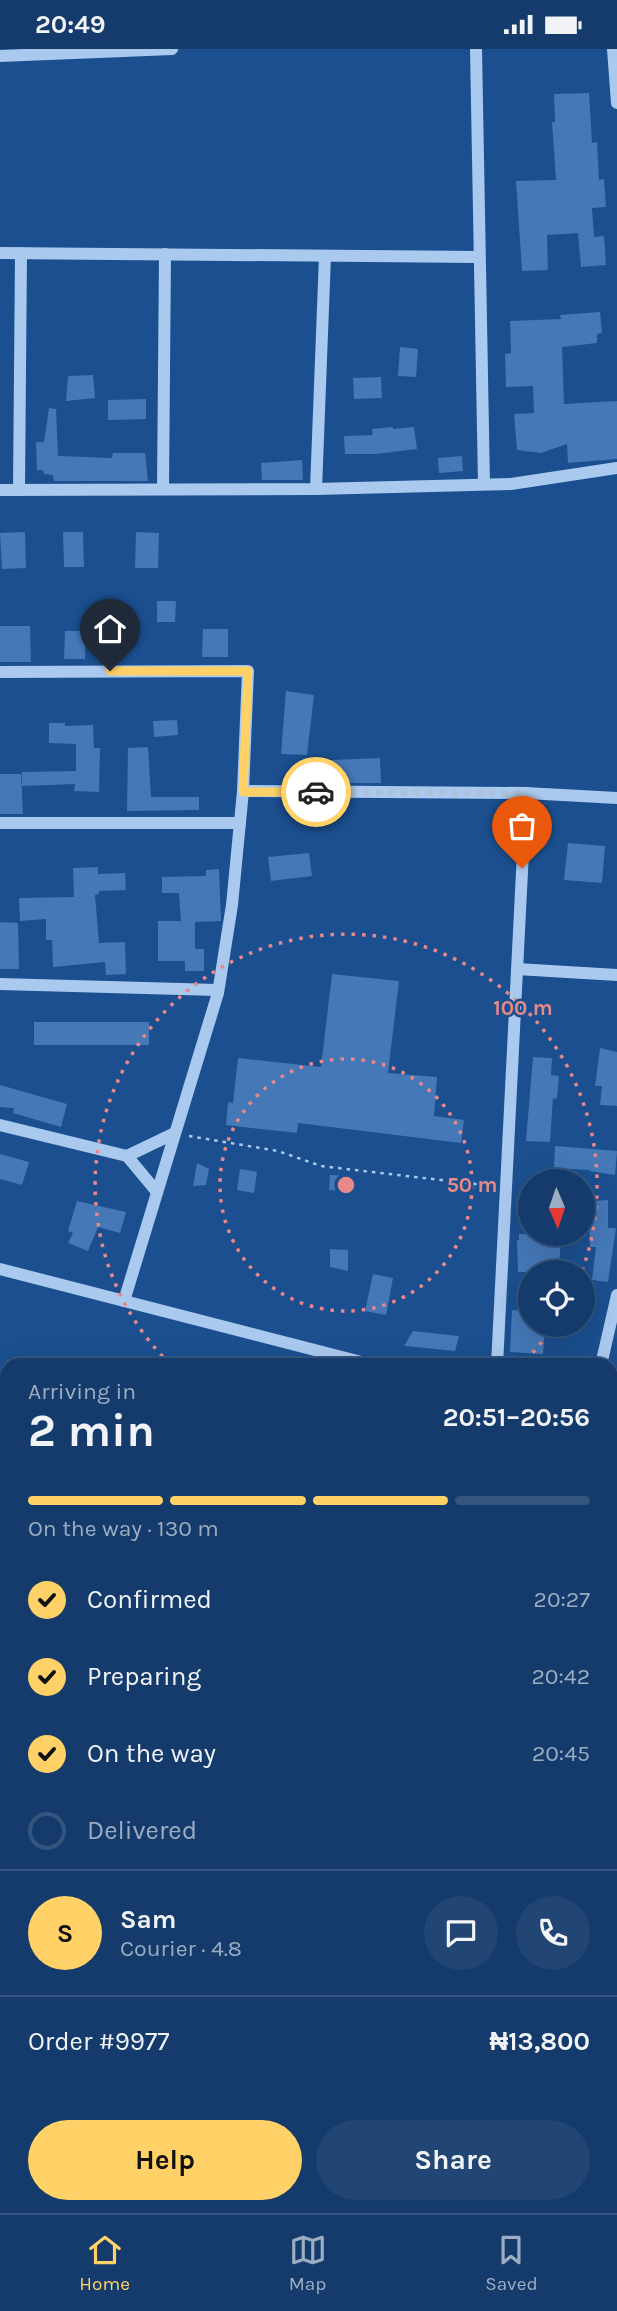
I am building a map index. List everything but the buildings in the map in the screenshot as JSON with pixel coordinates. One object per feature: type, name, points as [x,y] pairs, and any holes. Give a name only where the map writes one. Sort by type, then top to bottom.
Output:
[{"type":"street","points":[[0,56],[172,49]]},
{"type":"street","points":[[475,49],[484,484]]},
{"type":"street","points":[[613,49],[617,103]]},
{"type":"street","points":[[0,253],[480,257]]},
{"type":"street","points":[[19,489],[21,253]]},
{"type":"street","points":[[163,489],[165,254]]},
{"type":"street","points":[[316,489],[325,256]]},
{"type":"street","points":[[0,490],[316,489],[511,484],[617,468]]},
{"type":"street","points":[[0,672],[248,671],[243,792],[232,905],[218,993],[124,1301]]},
{"type":"street","points":[[243,792],[526,793],[617,798]]},
{"type":"street","points":[[497,1358],[526,793]]},
{"type":"street","points":[[0,823],[240,823]]},
{"type":"street","points":[[517,968],[617,975]]},
{"type":"street","points":[[0,984],[217,990]]},
{"type":"street","points":[[0,1125],[127,1156],[157,1192]]},
{"type":"street","points":[[127,1156],[175,1133]]},
{"type":"street","points":[[0,1269],[346,1358]]},
{"type":"street","points":[[603,1358],[617,1295]]},
{"type":"path","points":[[175,1133],[278,1151],[321,1166],[506,1187]]},
{"type":"way so far","points":[[316,792],[526,793],[522,868]]},
{"type":"route","points":[[110,671],[248,671],[243,792],[316,792]]}]
